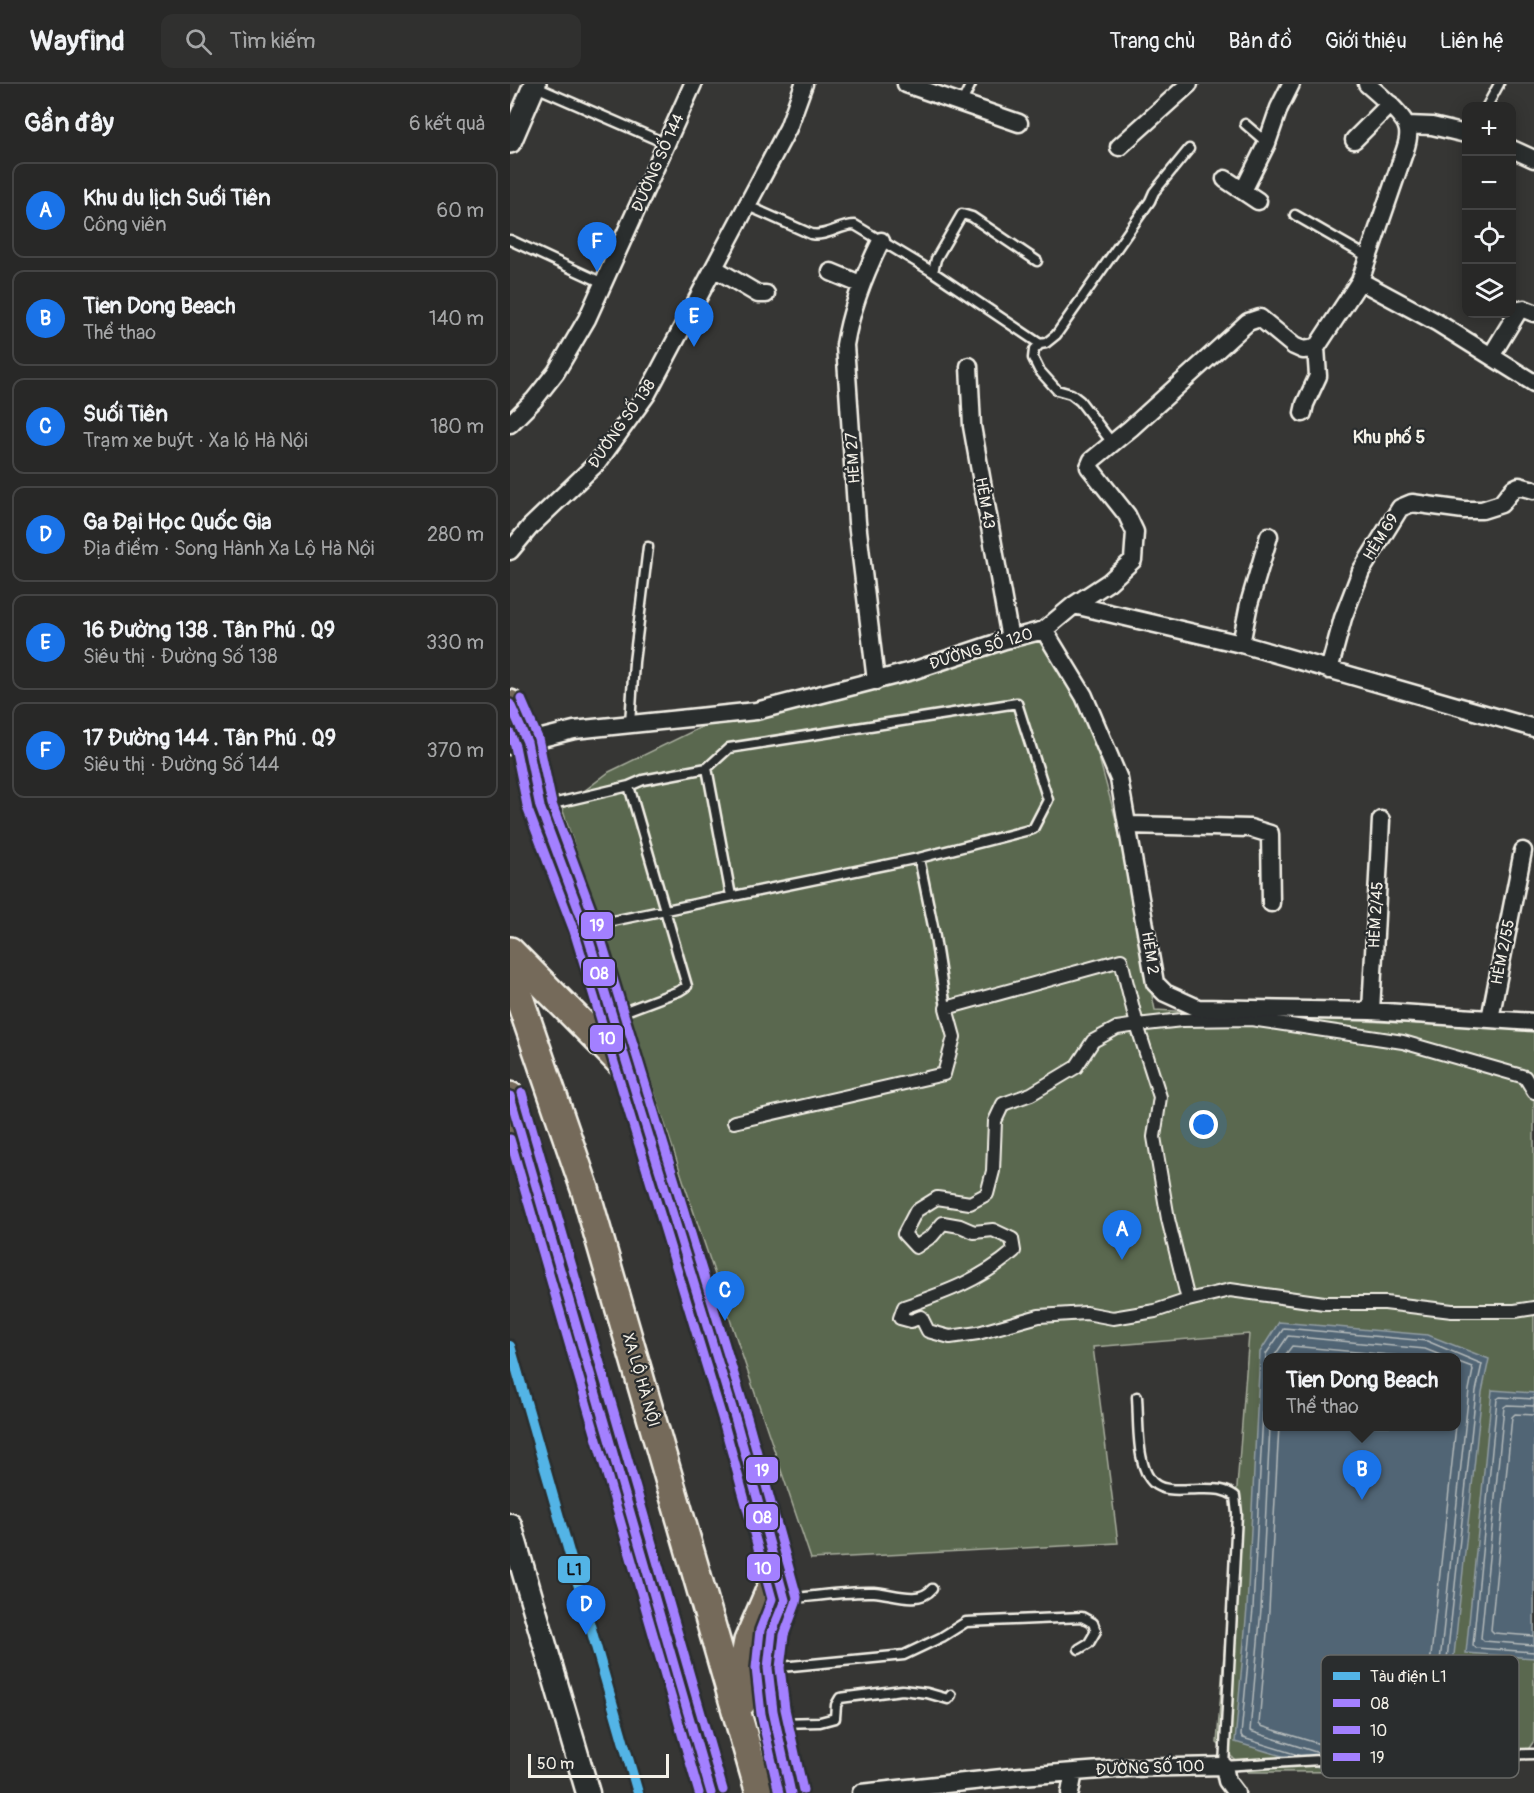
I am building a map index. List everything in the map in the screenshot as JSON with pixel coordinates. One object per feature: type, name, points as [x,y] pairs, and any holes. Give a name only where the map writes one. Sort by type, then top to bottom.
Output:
[{"type":"highway","points":[[510,704],[516,749],[585,927],[733,1412],[785,1600],[772,1632],[768,1668],[775,1723],[790,1793]]},
{"type":"highway","points":[[510,951],[628,1070]]},
{"type":"highway","name":"XA LỘ HÀ NỘI","points":[[510,971],[585,1189],[760,1793]]},
{"type":"highway","points":[[510,1096],[711,1793]]},
{"type":"highway","points":[[510,1154],[534,1177]]},
{"type":"highway","points":[[742,1728],[741,1677],[748,1641],[778,1573]]},
{"type":"main road","points":[[510,1525],[585,1784]]},
{"type":"street","name":"ĐƯỜNG SỐ 144","points":[[510,424],[534,400],[556,372],[587,319],[693,84]]},
{"type":"street","name":"ĐƯỜNG SỐ 138","points":[[510,550],[530,527],[598,462],[647,394],[788,128],[804,84]]},
{"type":"street","points":[[906,84],[1019,123]]},
{"type":"street","points":[[1119,147],[1189,84]]},
{"type":"street","points":[[1243,191],[1267,143],[1278,108],[1291,84]]},
{"type":"street","points":[[1303,413],[1318,376],[1316,348],[1360,281],[1406,150],[1407,125],[1367,84]]},
{"type":"street","points":[[510,142],[533,87]]},
{"type":"street","points":[[1354,140],[1390,105]]},
{"type":"street","points":[[1407,125],[1432,126],[1462,133]]},
{"type":"street","points":[[1516,152],[1534,159]]},
{"type":"street","points":[[1225,179],[1258,201]]},
{"type":"street","name":"HẺM 27","points":[[876,681],[857,522],[845,345],[849,321],[860,285],[881,241]]},
{"type":"street","points":[[714,268],[758,294],[766,294]]},
{"type":"street","points":[[831,272],[860,285]]},
{"type":"street","points":[[1360,281],[1438,323],[1534,383]]},
{"type":"street","points":[[1491,356],[1519,310],[1524,309],[1534,313]]},
{"type":"street","name":"ĐƯỜNG SỐ 120","points":[[516,749],[574,730],[756,711],[876,681],[1044,630],[1108,582],[1133,560],[1135,532],[1127,515],[1089,466],[1092,460],[1113,444],[1248,322],[1260,318],[1294,346],[1303,350],[1316,348]]},
{"type":"street","name":"HẺM 43","points":[[969,366],[972,426],[1010,639]]},
{"type":"street","name":"HẺM 69","points":[[1329,670],[1343,618],[1361,571],[1400,508],[1412,503],[1482,510],[1501,504],[1516,487],[1524,486],[1534,490]]},
{"type":"street","points":[[1241,644],[1259,567],[1269,536]]},
{"type":"street","points":[[1074,606],[1241,644],[1534,728]]},
{"type":"street","name":"HẺM 2","points":[[1044,630],[1083,696],[1119,779],[1129,825],[1155,983],[1165,993],[1198,1008],[1371,1011],[1534,1022]]},
{"type":"street","name":"HẺM 2/45","points":[[1371,1011],[1382,820]]},
{"type":"street","points":[[1129,825],[1250,828],[1270,834],[1271,903]]},
{"type":"street","name":"HẺM 2/55","points":[[1490,1019],[1522,851]]},
{"type":"street","points":[[734,1122],[944,1074],[954,1037],[946,1008],[1121,960],[1137,1025],[1160,1097],[1154,1137],[1168,1219],[1188,1300]]},
{"type":"street","points":[[1534,1092],[1525,1077],[1403,1042],[1251,1019],[1182,1020],[1117,1028],[1093,1041],[1076,1067],[1031,1094],[1003,1104],[995,1121],[993,1171],[987,1194],[970,1203],[937,1198],[916,1211],[904,1234],[916,1247],[932,1236],[943,1223],[960,1226],[974,1232],[993,1230],[1011,1239],[1014,1251],[997,1266],[970,1282],[903,1307],[900,1318],[911,1321],[921,1317],[928,1331],[950,1337],[978,1333],[1039,1316],[1086,1313],[1113,1318],[1155,1311],[1230,1290],[1324,1303],[1385,1303],[1452,1311],[1515,1311],[1534,1308]]},
{"type":"street","points":[[1224,1766],[1227,1781],[1236,1793]]},
{"type":"street","name":"ĐƯỜNG SỐ 100","points":[[861,1793],[1074,1772],[1128,1768],[1224,1766]]},
{"type":"street","points":[[1070,1793],[1074,1772]]},
{"type":"lane","points":[[962,102],[971,84]]},
{"type":"lane","points":[[1489,102],[1499,84]]},
{"type":"lane","points":[[533,87],[667,144]]},
{"type":"lane","points":[[1245,124],[1267,143]]},
{"type":"lane","points":[[1113,444],[1080,401],[1071,394],[1057,390],[1040,370],[1033,358],[1034,351],[1040,344],[1046,343],[1056,335],[1154,192],[1189,149]]},
{"type":"lane","points":[[748,206],[820,236],[846,225],[855,225],[933,272],[1040,344]]},
{"type":"lane","points":[[933,272],[936,259],[962,214],[972,217],[1037,261]]},
{"type":"lane","points":[[1295,215],[1368,257]]},
{"type":"lane","points":[[510,240],[603,283]]},
{"type":"lane","points":[[630,724],[634,662],[648,547]]},
{"type":"lane","points":[[540,807],[629,786],[643,780],[707,768],[729,748],[1017,703],[1048,800],[1033,829],[919,858],[585,927]]},
{"type":"lane","points":[[707,768],[731,896]]},
{"type":"lane","points":[[612,1016],[687,986],[629,786]]},
{"type":"lane","points":[[919,858],[934,931],[946,1008]]},
{"type":"lane","points":[[1137,1397],[1141,1459],[1150,1479],[1158,1486],[1225,1489],[1235,1496],[1237,1514],[1224,1766],[1321,1760]]},
{"type":"lane","points":[[785,1600],[850,1592],[922,1596],[927,1595],[932,1589]]},
{"type":"lane","points":[[768,1668],[904,1655],[942,1637],[966,1622],[1082,1617],[1093,1623],[1096,1631],[1089,1643],[1079,1649]]},
{"type":"lane","points":[[775,1723],[820,1722],[835,1718],[836,1705],[840,1698],[902,1690],[927,1693],[948,1699],[951,1695]]},
{"type":"lane","points":[[1519,1754],[1534,1754]]},
{"type":"green space","points":[[1039,635],[1081,692],[1116,820],[1155,1010],[1534,1030],[1534,1741],[1519,1762],[1519,1655],[1321,1655],[1321,1772],[1248,1772],[1217,1743],[1249,1334],[1093,1347],[1118,1543],[811,1559],[685,1186],[562,808],[609,772],[726,715]]},
{"type":"water","points":[[1279,1322],[1428,1335],[1489,1359],[1482,1392],[1454,1655],[1321,1655],[1321,1768],[1235,1742],[1247,1608],[1260,1352]]},
{"type":"water","points":[[1492,1390],[1534,1393],[1534,1658],[1519,1657],[1519,1655],[1466,1653]]},
{"type":"metro line","name":"L1","points":[[510,1346],[638,1793]]},
{"type":"transit line","name":"19","points":[[521,699],[538,738],[552,804],[596,923],[747,1417],[797,1597],[784,1635],[780,1668],[785,1709],[803,1790]]},
{"type":"transit line","name":"08","points":[[510,704],[527,742],[540,807],[585,927],[736,1421],[785,1600],[772,1632],[768,1668],[773,1711],[791,1793]]},
{"type":"transit line","name":"10","points":[[510,733],[515,746],[528,810],[574,931],[724,1424],[772,1599],[760,1630],[756,1668],[761,1714],[779,1793]]},
{"type":"transit line","name":"19","points":[[522,1093],[723,1790]]},
{"type":"transit line","name":"08","points":[[510,1096],[711,1793]]},
{"type":"transit line","name":"10","points":[[510,1139],[699,1793]]},
{"type":"place","name":"17 Đường 144 . Tân Phú . Q9","points":[[597,272]]},
{"type":"place","name":"16 Đường 138 . Tân Phú . Q9","points":[[694,347]]},
{"type":"place","name":"Khu du lịch Suối Tiên","points":[[1122,1260]]},
{"type":"place","name":"Suối Tiên","points":[[725,1321]]},
{"type":"place","name":"Tien Dong Beach","points":[[1362,1500]]},
{"type":"place","name":"Ga Đại Học Quốc Gia","points":[[586,1635]]},
{"type":"district","name":"Khu phố 5","points":[[1389,437]]}]
